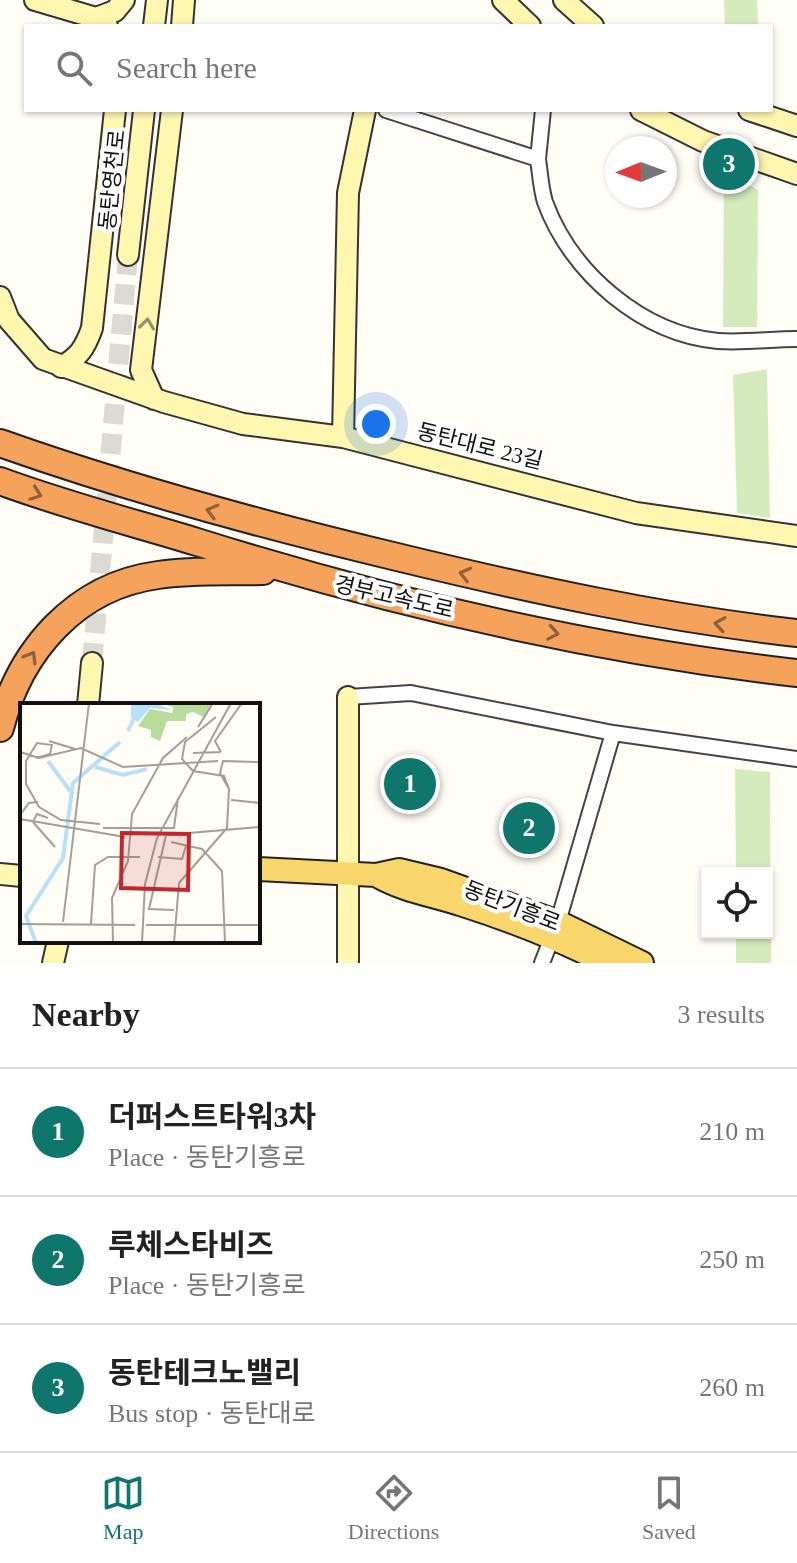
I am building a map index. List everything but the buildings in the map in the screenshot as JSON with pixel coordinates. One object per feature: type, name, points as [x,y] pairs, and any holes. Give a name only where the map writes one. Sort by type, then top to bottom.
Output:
[{"type":"highway","name":"경부고속도로","points":[[0,443],[182,502],[524,588],[728,625],[797,633]]},
{"type":"highway","name":"경부고속도로","points":[[0,481],[71,507],[284,570],[526,628],[735,666],[797,673]]},
{"type":"highway","points":[[0,728],[13,690],[39,644],[100,592],[160,574],[284,570]]},
{"type":"main road","name":"동탄기흥로","points":[[260,869],[376,875],[398,888],[555,929],[642,963]]},
{"type":"main road","name":"동탄기흥로","points":[[555,929],[606,963]]},
{"type":"street","points":[[35,0],[102,22],[125,0]]},
{"type":"street","points":[[124,24],[125,0]]},
{"type":"street","points":[[154,24],[157,0]]},
{"type":"street","points":[[182,24],[184,0]]},
{"type":"street","points":[[503,0],[528,24]]},
{"type":"street","points":[[564,0],[591,24]]},
{"type":"street","points":[[61,367],[76,359],[86,347],[92,328],[115,112]]},
{"type":"street","name":"동탄영천로","points":[[128,255],[144,112]]},
{"type":"street","points":[[154,399],[141,370],[172,112]]},
{"type":"street","points":[[343,437],[348,193],[365,112]]},
{"type":"street","points":[[392,112],[538,159]]},
{"type":"street","points":[[543,112],[538,159],[545,201],[563,236],[614,298],[645,319],[717,341],[797,339]]},
{"type":"street","points":[[645,112],[703,141],[797,174]]},
{"type":"street","points":[[755,112],[797,126]]},
{"type":"street","name":"동탄대로 23길","points":[[0,297],[9,320],[43,359],[154,399],[243,424],[343,437],[519,480],[636,513],[797,536]]},
{"type":"street","points":[[88,703],[92,663]]},
{"type":"street","points":[[348,963],[348,697],[411,693],[613,733],[797,759]]},
{"type":"street","points":[[542,963],[613,733]]},
{"type":"street","points":[[0,874],[20,876]]},
{"type":"street","points":[[53,963],[58,943]]},
{"type":"street","points":[[65,943],[66,963]]},
{"type":"green space","points":[[724,0],[757,0],[758,24],[725,24]]},
{"type":"green space","points":[[724,171],[758,190],[757,327],[723,327]]},
{"type":"green space","points":[[767,369],[770,518],[737,513],[733,375]]},
{"type":"green space","points":[[735,769],[770,772],[770,867],[736,867]]},
{"type":"green space","points":[[736,939],[771,939],[771,963],[736,963]]},
{"type":"tunnel","points":[[92,663],[128,255]]},
{"type":"place","name":"동탄테크노밸리","points":[[729,164]]},
{"type":"place","name":"더퍼스트타워3차","points":[[410,784]]},
{"type":"place","name":"루체스타비즈","points":[[529,828]]}]
